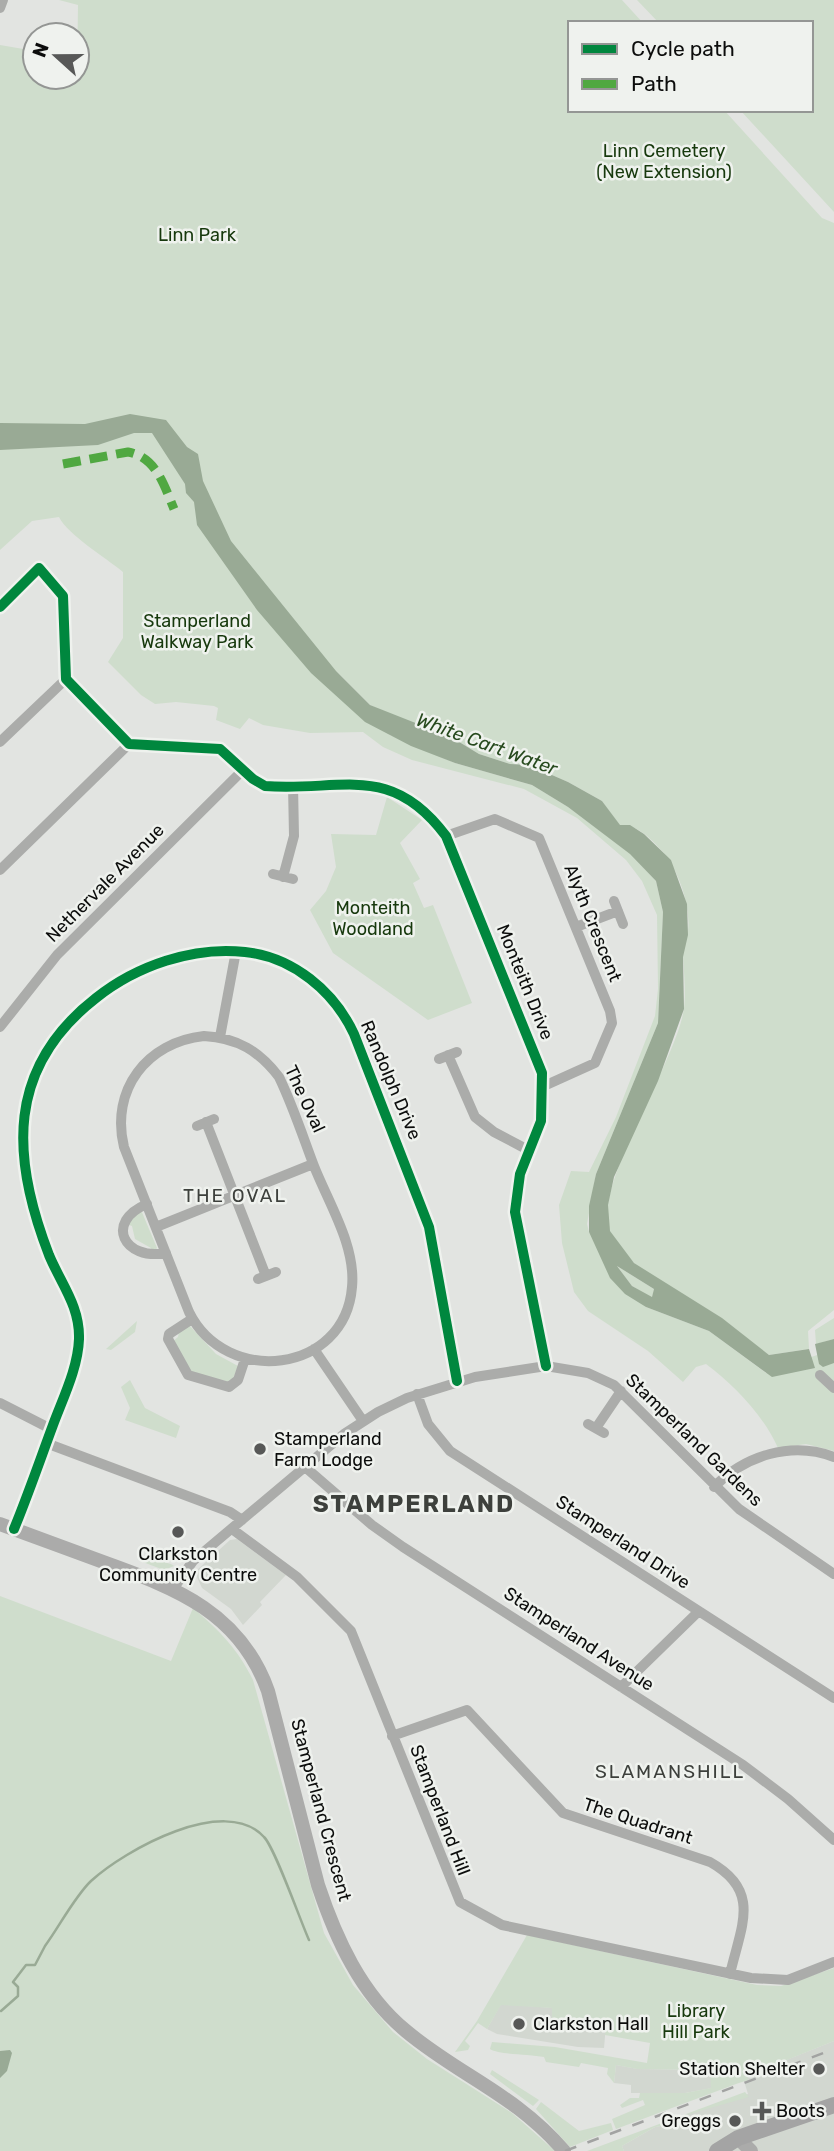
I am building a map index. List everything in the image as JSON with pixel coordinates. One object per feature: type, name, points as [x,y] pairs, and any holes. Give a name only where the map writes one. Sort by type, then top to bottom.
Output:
[{"type":"main road","name":"Stamperland Crescent","points":[[7,1527],[173,1589],[221,1619],[259,1669],[278,1724],[318,1885],[328,1914],[352,1964],[394,2020],[524,2110],[562,2148]]},
{"type":"main road","points":[[746,2145],[834,2105]]},
{"type":"main road","points":[[721,2149],[746,2145],[834,2113]]},
{"type":"street","points":[[0,8],[3,0]]},
{"type":"street","points":[[0,607],[39,568],[63,597],[66,679],[129,744],[0,870]]},
{"type":"street","points":[[0,742],[66,679]]},
{"type":"street","name":"Monteith Drive","points":[[129,744],[215,747],[265,786],[355,783],[391,791],[424,811],[446,836],[539,1062],[544,1086],[541,1121],[520,1174],[514,1212],[546,1366]]},
{"type":"street","name":"Nethervale Avenue","points":[[0,1027],[57,955],[243,770]]},
{"type":"street","points":[[283,877],[294,836],[293,785]]},
{"type":"street","name":"Alyth Crescent","points":[[446,836],[495,819],[539,838],[610,1011],[612,1023],[595,1063],[544,1086]]},
{"type":"street","points":[[576,927],[616,906],[623,924]]},
{"type":"street","points":[[220,1037],[236,951]]},
{"type":"street","name":"Randolph Drive","points":[[7,1527],[46,1443],[74,1366],[79,1337],[76,1310],[48,1253],[28,1182],[21,1130],[23,1106],[31,1079],[46,1050],[68,1022],[110,988],[164,962],[206,953],[236,951],[270,957],[303,974],[328,995],[349,1024],[427,1219],[457,1381]]},
{"type":"street","name":"The Oval","points":[[220,1037],[253,1049],[279,1077],[313,1164],[347,1246],[352,1272],[351,1293],[343,1317],[336,1328],[314,1349],[273,1362],[245,1359],[215,1345],[192,1319],[121,1135],[121,1104],[127,1088],[145,1062],[169,1044],[188,1038],[220,1037]]},
{"type":"street","points":[[448,1055],[474,1117],[494,1132],[530,1150]]},
{"type":"street","points":[[206,1122],[267,1276]]},
{"type":"street","points":[[156,1227],[313,1164]]},
{"type":"street","points":[[146,1204],[127,1215],[122,1231],[124,1238],[130,1247],[142,1254],[166,1253]]},
{"type":"street","points":[[192,1319],[169,1334],[168,1339],[188,1375],[216,1385],[232,1386],[245,1359]]},
{"type":"street","points":[[314,1349],[363,1421]]},
{"type":"street","name":"Stamperland Gardens","points":[[173,1589],[185,1568],[363,1421],[417,1394],[457,1381],[546,1366],[588,1373],[621,1391],[714,1487],[754,1521],[834,1574]]},
{"type":"street","points":[[820,1375],[834,1388]]},
{"type":"street","points":[[596,1428],[621,1391]]},
{"type":"street","name":"Stamperland Drive","points":[[417,1394],[428,1424],[450,1451],[834,1698]]},
{"type":"street","points":[[0,1403],[51,1429]]},
{"type":"street","points":[[46,1443],[230,1512],[242,1520]]},
{"type":"street","points":[[714,1487],[740,1466],[765,1455],[803,1450],[834,1457]]},
{"type":"street","name":"Stamperland Avenue","points":[[305,1467],[372,1525],[403,1547],[762,1778],[834,1840]]},
{"type":"street","name":"Stamperland Hill","points":[[232,1529],[297,1577],[347,1625],[456,1898],[470,1909],[502,1925],[730,1974],[788,1980],[834,1962]]},
{"type":"street","points":[[621,1688],[699,1611]]},
{"type":"street","name":"The Quadrant","points":[[392,1736],[461,1710],[468,1711],[550,1800],[571,1818],[710,1862],[724,1869],[739,1885],[745,1906],[730,1974]]},
{"type":"shaded area","points":[[130,414],[166,420],[187,447],[198,454],[203,481],[231,541],[336,671],[370,705],[451,737],[479,754],[510,764],[529,765],[568,782],[602,801],[620,825],[630,825],[644,834],[671,860],[687,904],[688,935],[683,957],[684,1009],[658,1081],[614,1177],[608,1205],[610,1231],[634,1263],[722,1318],[769,1355],[809,1349],[815,1368],[772,1377],[709,1331],[646,1307],[625,1294],[610,1278],[589,1232],[589,1206],[596,1174],[658,1023],[663,912],[656,881],[630,854],[568,807],[532,785],[455,763],[411,746],[365,722],[311,673],[257,610],[197,525],[194,502],[186,493],[185,484],[152,433],[134,433],[98,445],[0,450],[0,423],[85,424]],"holes":[[[617,1266],[654,1289],[652,1297],[632,1286]]]},
{"type":"shaded area","points":[[834,1339],[834,1363],[823,1367],[819,1364],[815,1344]]},
{"type":"shaded area","points":[[237,1539],[286,1575],[260,1602],[262,1605],[243,1625],[231,1609],[202,1588],[196,1575],[197,1570],[230,1540]]},
{"type":"shaded area","points":[[501,2004],[553,2008],[552,2020],[606,2025],[604,2048],[578,2047],[497,2034],[487,2029]]},
{"type":"shaded area","points":[[834,2041],[834,2151],[624,2151],[622,2146],[655,2127],[686,2122],[685,2115],[748,2094],[744,2081],[747,2080],[746,2076]]},
{"type":"shaded area","points":[[10,2050],[12,2053],[7,2071],[0,2078],[0,2051]]},
{"type":"shaded area","points":[[616,2065],[638,2069],[710,2070],[712,2088],[685,2093],[631,2093],[631,2085],[614,2083]]},
{"type":"green space","points":[[59,0],[622,0],[641,21],[568,21],[568,112],[726,112],[822,218],[834,223],[834,1310],[808,1331],[809,1349],[769,1355],[718,1316],[643,1270],[630,1259],[610,1232],[607,1212],[612,1186],[667,1060],[684,1008],[683,953],[688,915],[679,880],[669,860],[644,833],[632,827],[620,826],[602,801],[529,765],[510,764],[479,754],[451,737],[384,712],[370,705],[336,671],[390,735],[455,763],[532,785],[568,807],[631,854],[656,881],[663,912],[658,1023],[596,1174],[587,1224],[589,1232],[646,1307],[709,1331],[766,1373],[834,1349],[834,1451],[806,1444],[778,1448],[765,1424],[747,1402],[706,1364],[696,1367],[683,1382],[648,1351],[588,1311],[574,1292],[562,1243],[559,1205],[571,1171],[589,1172],[616,1117],[655,1016],[658,989],[657,915],[642,881],[626,860],[577,818],[524,789],[412,760],[383,747],[363,732],[310,733],[263,725],[249,718],[240,729],[216,720],[218,708],[214,706],[176,702],[155,704],[141,695],[108,662],[123,638],[123,572],[78,538],[59,517],[32,521],[0,550],[0,45],[21,49],[21,91],[91,91],[91,21],[78,21],[78,5]]},
{"type":"green space","points":[[637,0],[834,0],[834,212],[742,112],[813,112],[813,21],[657,21]]},
{"type":"green space","name":"Monteith Woodland","points":[[387,797],[422,820],[400,843],[420,879],[413,883],[424,908],[433,905],[472,1003],[428,1020],[333,953],[310,910],[326,891],[336,867],[331,834],[376,835]]},
{"type":"green space","points":[[141,1210],[157,1248],[153,1253],[151,1248],[135,1239],[132,1226],[126,1224]]},
{"type":"green space","points":[[617,1266],[654,1289],[652,1298],[632,1286]]},
{"type":"green space","points":[[834,1318],[834,1339],[816,1344],[815,1330]]},
{"type":"green space","points":[[137,1321],[135,1332],[111,1350],[106,1349]]},
{"type":"green space","points":[[189,1325],[216,1354],[238,1366],[232,1382],[192,1375],[171,1343],[178,1337],[179,1332]]},
{"type":"green space","points":[[130,1380],[145,1408],[180,1426],[176,1438],[125,1420],[130,1408],[121,1387]]},
{"type":"green space","points":[[142,1556],[174,1566],[164,1570],[140,1561]]},
{"type":"green space","points":[[0,1596],[171,1661],[193,1608],[219,1632],[234,1649],[253,1680],[324,1933],[353,1985],[393,2032],[427,2059],[512,2113],[555,2151],[0,2151]]},
{"type":"green space","name":"Library Hill Park","points":[[527,1935],[757,1985],[781,1986],[834,1968],[834,2041],[747,2076],[748,2080],[616,2129],[612,2119],[645,2105],[643,2100],[622,2108],[620,2105],[630,2098],[639,2098],[640,2093],[685,2093],[711,2088],[710,2070],[637,2069],[616,2065],[614,2083],[607,2074],[608,2068],[581,2063],[579,2067],[546,2062],[544,2057],[490,2049],[492,2042],[555,2047],[647,2063],[650,2043],[605,2035],[605,2025],[552,2020],[552,2008],[501,2005],[487,2029],[478,2023],[465,2041],[470,2046],[468,2050],[455,2052],[477,2021]]},
{"type":"green space","points":[[492,2070],[539,2100],[533,2106],[490,2074]]},
{"type":"green space","points":[[745,2092],[749,2097],[686,2115],[687,2122],[655,2127],[622,2146],[624,2151],[587,2151]]},
{"type":"green space","points":[[541,2102],[579,2131],[611,2123],[613,2130],[570,2147],[536,2109]]},
{"type":"waterway","points":[[1,2011],[18,1996],[18,1987],[13,1982],[26,1965],[35,1965],[73,1903],[91,1881],[150,1842],[201,1824],[225,1821],[247,1825],[264,1837],[281,1869],[309,1940]]},
{"type":"railway","points":[[565,2151],[834,2049]]},
{"type":"marked path","points":[[63,464],[128,452],[138,455],[158,473],[174,509]]},
{"type":"cycle path","points":[[0,607],[39,568],[63,596],[66,679],[129,744],[220,749],[253,779],[265,786],[363,785],[384,789],[405,797],[425,813],[446,836],[542,1073],[541,1121],[520,1174],[515,1212],[546,1366]]},
{"type":"cycle path","points":[[14,1529],[69,1383],[79,1339],[73,1306],[49,1255],[36,1219],[28,1183],[23,1149],[24,1116],[32,1084],[45,1054],[67,1025],[96,998],[129,976],[166,961],[205,952],[263,955],[310,979],[346,1018],[429,1227],[457,1381]]},
{"type":"place","name":"Stamperland Farm Lodge","points":[[260,1449]]},
{"type":"place","name":"Clarkston Community Centre","points":[[178,1532]]},
{"type":"place","name":"Clarkston Hall","points":[[519,2024]]},
{"type":"place","name":"Station Shelter","points":[[819,2069]]},
{"type":"place","name":"Boots","points":[[762,2111]]},
{"type":"place","name":"Greggs","points":[[735,2121]]},
{"type":"district","name":"THE OVAL","points":[[235,1195]]},
{"type":"district","name":"STAMPERLAND","points":[[414,1504]]},
{"type":"district","name":"SLAMANSHILL","points":[[670,1771]]},
{"type":"park label","name":"Linn Cemetery (New Extension)","points":[[664,161]]},
{"type":"park label","name":"Linn Park","points":[[197,235]]},
{"type":"park label","name":"Stamperland Walkway Park","points":[[197,631]]},
{"type":"water label","name":"White Cart Water","points":[[487,744]]}]
